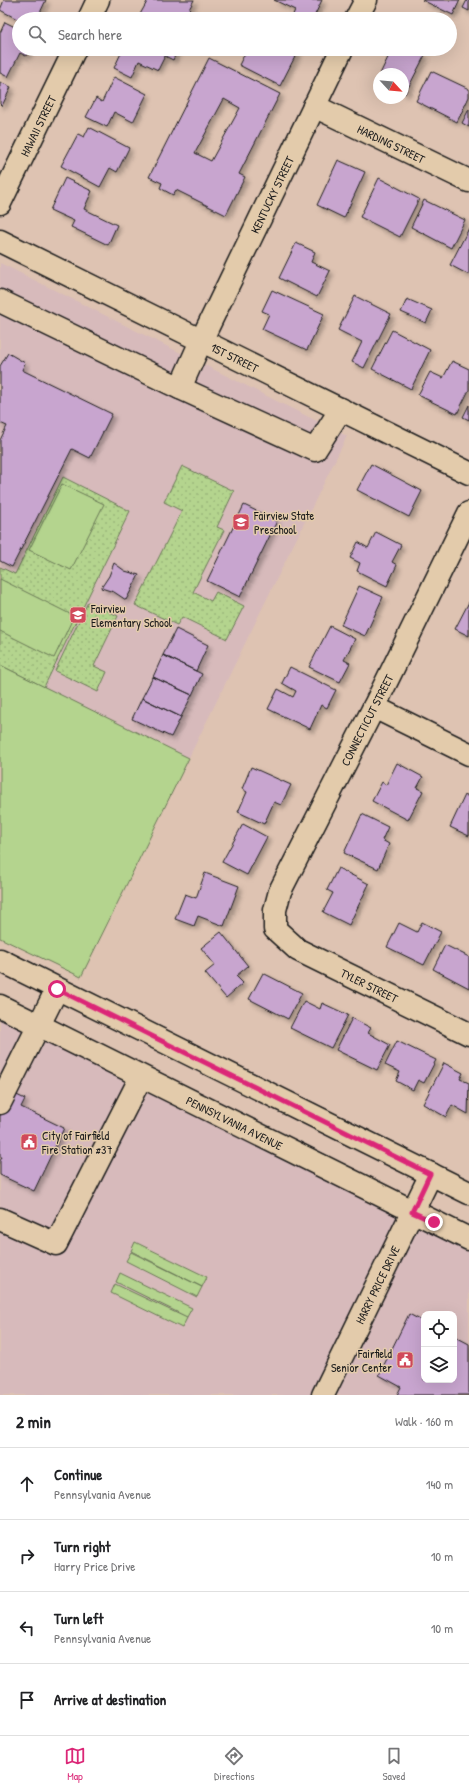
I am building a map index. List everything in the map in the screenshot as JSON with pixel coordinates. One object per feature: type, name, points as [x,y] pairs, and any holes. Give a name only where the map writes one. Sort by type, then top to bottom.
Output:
[{"type":"street","points":[[92,12],[98,0]]},
{"type":"street","points":[[360,12],[366,0]]},
{"type":"street","name":"HAWAII STREET","points":[[0,203],[72,56]]},
{"type":"street","name":"KENTUCKY STREET","points":[[180,388],[201,341],[339,56]]},
{"type":"street","name":"HARDING STREET","points":[[314,106],[469,181]]},
{"type":"street","name":"1ST STREET","points":[[0,241],[469,473]]},
{"type":"street","points":[[0,301],[180,388],[315,450],[341,409]]},
{"type":"street","name":"CONNECTICUT STREET","points":[[275,929],[274,910],[280,891],[374,707],[469,513]]},
{"type":"street","points":[[374,707],[469,754]]},
{"type":"street","name":"TYLER STREET","points":[[275,929],[298,950],[469,1034]]},
{"type":"street","points":[[0,960],[469,1193]]},
{"type":"street","points":[[0,1103],[57,989]]},
{"type":"street","name":"PENNSYLVANIA AVENUE","points":[[0,1006],[469,1239]]},
{"type":"street","points":[[0,1219],[56,1244],[141,1076]]},
{"type":"street","name":"HARRY PRICE DRIVE","points":[[324,1395],[430,1174]]},
{"type":"shaded area","name":"Fairview Elementary School","points":[[0,263],[347,436],[81,977],[0,938]]},
{"type":"shaded area","points":[[0,1016],[469,1249],[469,1395],[0,1395]]},
{"type":"green space","points":[[182,466],[234,491],[217,527],[224,530],[193,592],[211,601],[216,592],[244,606],[227,639],[182,617],[177,625],[135,605],[182,511],[164,502]]},
{"type":"green space","points":[[63,477],[130,511],[44,687],[0,665],[0,567],[15,574]]},
{"type":"green space","points":[[62,484],[104,504],[71,570],[29,550]]},
{"type":"green space","points":[[0,579],[74,616],[54,658],[0,631]]},
{"type":"green space","points":[[88,602],[118,616],[94,666],[107,672],[98,692],[55,671]]},
{"type":"green space","points":[[0,665],[189,758],[81,977],[0,938]]},
{"type":"green space","points":[[135,1242],[207,1277],[202,1287],[131,1251]]},
{"type":"green space","points":[[131,1252],[202,1287],[197,1297],[126,1261]]},
{"type":"green space","points":[[120,1273],[192,1308],[187,1317],[116,1282]]},
{"type":"green space","points":[[115,1284],[187,1318],[182,1328],[111,1293]]},
{"type":"building","points":[[4,0],[46,0],[40,12],[12,12],[12,16],[0,10]]},
{"type":"building","points":[[148,0],[194,0],[188,12],[141,12]]},
{"type":"building","points":[[274,0],[322,0],[316,12],[294,12],[295,10]]},
{"type":"building","points":[[422,0],[460,0],[454,12],[447,12]]},
{"type":"building","points":[[467,0],[469,0],[469,11],[463,8]]},
{"type":"building","points":[[5,22],[12,26],[12,56],[18,56],[8,77],[0,73],[0,33]]},
{"type":"building","points":[[120,56],[165,56],[158,70],[139,61],[132,77],[114,68]]},
{"type":"building","points":[[165,56],[175,56],[173,60]]},
{"type":"building","points":[[244,56],[295,56],[280,86],[239,65]]},
{"type":"building","points":[[389,56],[424,56],[409,86],[409,68],[383,68]]},
{"type":"building","points":[[209,58],[280,94],[239,174],[245,177],[226,215],[176,190],[173,195],[160,188],[162,183],[149,177]],"holes":[[[224,99],[240,108],[211,161],[195,153]]]},
{"type":"building","points":[[431,71],[469,89],[469,97],[457,122],[416,101]]},
{"type":"building","points":[[114,77],[147,94],[133,122],[114,112],[107,127],[86,117],[96,98],[102,102]]},
{"type":"building","points":[[0,82],[11,87],[2,106],[0,104]]},
{"type":"building","points":[[469,109],[469,127],[462,123]]},
{"type":"building","points":[[89,127],[129,148],[117,172],[110,168],[100,187],[61,166],[78,134],[84,137]]},
{"type":"building","points":[[338,160],[365,172],[344,218],[317,205]]},
{"type":"building","points":[[65,178],[92,191],[84,209],[117,225],[108,245],[71,227],[74,221],[50,210]]},
{"type":"building","points":[[379,178],[419,199],[400,237],[360,217]]},
{"type":"building","points":[[424,200],[465,220],[451,248],[411,227]]},
{"type":"building","points":[[469,228],[469,275],[450,265]]},
{"type":"building","points":[[296,243],[315,252],[311,262],[330,271],[317,297],[279,278]]},
{"type":"building","points":[[272,290],[324,314],[307,350],[262,329],[269,314],[262,311]]},
{"type":"building","points":[[355,296],[391,314],[364,368],[352,362],[362,342],[338,330]]},
{"type":"building","points":[[407,299],[432,310],[426,323],[401,312]]},
{"type":"building","points":[[392,330],[430,350],[411,389],[372,369]]},
{"type":"building","points":[[8,353],[25,363],[22,370],[112,414],[90,458],[72,449],[12,567],[0,561],[0,440],[7,426],[0,423],[0,366]]},
{"type":"building","points":[[452,361],[469,369],[469,390],[457,414],[418,395],[430,372],[443,378]]},
{"type":"building","points":[[469,405],[469,420],[463,417]]},
{"type":"building","points":[[371,464],[422,491],[409,517],[357,490]]},
{"type":"building","points":[[244,505],[277,521],[240,597],[207,581]]},
{"type":"building","points":[[376,532],[401,545],[392,562],[397,565],[387,586],[357,571],[360,563],[350,558],[358,542],[368,548]]},
{"type":"building","points":[[114,563],[125,571],[139,575],[126,600],[114,592],[101,588],[109,576]]},
{"type":"building","points":[[359,586],[383,597],[365,636],[341,625]]},
{"type":"building","points":[[469,602],[469,636],[455,629]]},
{"type":"building","points":[[330,626],[355,639],[344,660],[350,663],[340,682],[309,667]]},
{"type":"building","points":[[176,629],[208,645],[196,671],[163,655]]},
{"type":"building","points":[[163,655],[202,674],[192,695],[153,677]]},
{"type":"building","points":[[290,667],[336,690],[327,708],[321,705],[310,729],[268,709],[278,689],[293,697],[296,691],[282,683]]},
{"type":"building","points":[[153,677],[192,695],[181,717],[142,698]]},
{"type":"building","points":[[142,698],[181,717],[171,737],[132,719]]},
{"type":"building","points":[[397,763],[423,777],[417,788],[423,791],[408,820],[372,801],[382,782],[386,785]]},
{"type":"building","points":[[251,767],[291,785],[281,805],[274,802],[264,824],[238,812],[247,792],[242,789]]},
{"type":"building","points":[[465,795],[469,797],[469,836],[450,827]]},
{"type":"building","points":[[362,814],[388,827],[382,840],[389,844],[378,869],[344,853]]},
{"type":"building","points":[[243,824],[267,837],[247,875],[222,862]]},
{"type":"building","points":[[338,868],[369,884],[349,925],[323,912],[333,893],[327,890]]},
{"type":"building","points":[[205,873],[239,886],[224,926],[198,916],[194,926],[175,919],[185,894],[196,898]]},
{"type":"building","points":[[422,922],[441,932],[424,965],[387,947],[399,923],[417,932]]},
{"type":"building","points":[[221,932],[248,966],[236,976],[243,983],[226,998],[205,973],[215,965],[201,948]]},
{"type":"building","points":[[445,945],[469,957],[469,988],[433,969]]},
{"type":"building","points":[[263,973],[302,993],[288,1019],[249,999]]},
{"type":"building","points":[[304,1001],[320,1009],[322,1003],[348,1015],[331,1048],[290,1028]]},
{"type":"building","points":[[352,1018],[371,1028],[368,1033],[390,1045],[377,1070],[336,1050]]},
{"type":"building","points":[[397,1041],[436,1060],[424,1083],[418,1080],[413,1090],[396,1081],[400,1072],[385,1065]]},
{"type":"building","points":[[444,1063],[463,1073],[460,1079],[469,1083],[468,1114],[452,1105],[446,1117],[423,1104]]},
{"type":"building","name":"City of Fairfield Fire Station #37","points":[[0,1087],[25,1099],[21,1107],[64,1128],[34,1191],[0,1175],[0,1161],[2,1157],[0,1157]]},
{"type":"building","name":"Fairfield Senior Center","points":[[409,1314],[421,1320],[421,1383],[457,1383],[457,1338],[469,1344],[469,1395],[397,1395],[401,1387],[379,1375]]},
{"type":"place","name":"Fairview State Preschool","points":[[241,522]]},
{"type":"place","name":"Fairview Elementary School","points":[[78,615]]},
{"type":"place","name":"City of Fairfield Fire Station #37","points":[[29,1142]]},
{"type":"place","name":"Fairfield Senior Center","points":[[405,1360]]},
{"type":"route","points":[[57,989],[430,1174],[412,1212],[434,1222]]}]
